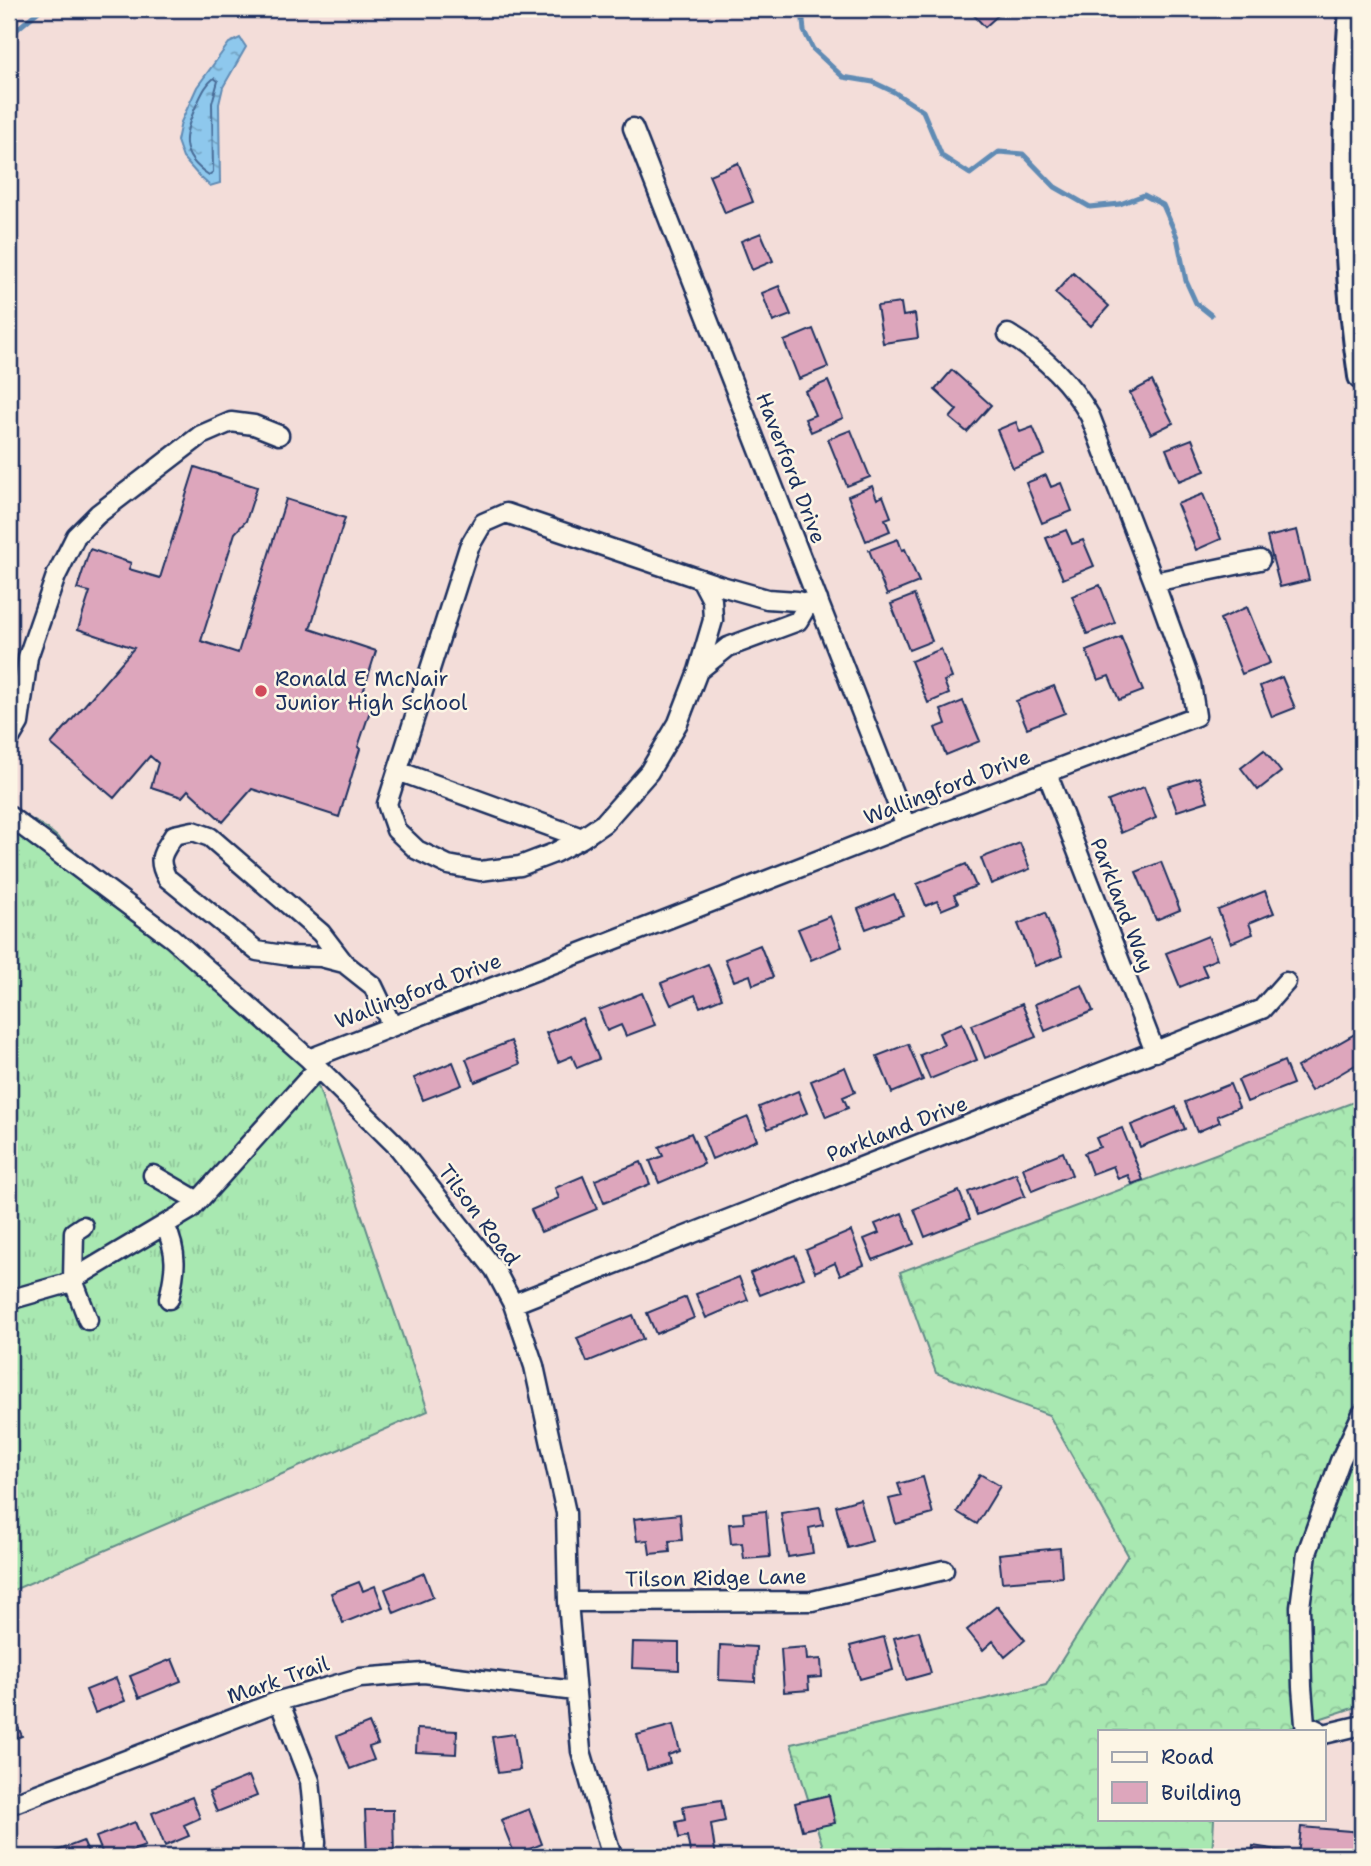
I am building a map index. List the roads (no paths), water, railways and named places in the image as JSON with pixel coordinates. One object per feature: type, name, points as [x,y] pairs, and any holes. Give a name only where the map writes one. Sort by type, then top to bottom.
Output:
[{"type":"highway","points":[[1353,9],[1346,119],[1347,195],[1350,271],[1362,376]]},
{"type":"street","name":"Haverford Drive","points":[[633,128],[813,602],[906,826]]},
{"type":"street","name":"Wallingford Drive","points":[[314,1063],[391,1026],[1196,716],[1191,684],[1090,416],[1078,395],[1057,370],[1027,345],[1008,334]]},
{"type":"street","points":[[9,740],[19,723],[28,657],[56,576],[76,536],[98,514],[201,435],[231,422],[254,425],[279,435]]},
{"type":"street","points":[[701,579],[712,600],[713,620],[698,671],[678,723],[649,772],[604,823],[554,853],[520,866],[480,870],[447,865],[417,850],[396,830],[387,804],[469,547],[483,523],[506,513],[766,599],[813,602]]},
{"type":"street","points":[[1154,582],[1260,560]]},
{"type":"street","points":[[698,671],[728,647],[798,621],[813,602]]},
{"type":"street","points":[[398,771],[582,838]]},
{"type":"street","name":"Parkland Way","points":[[1047,773],[1155,1052]]},
{"type":"street","name":"Tilson Road","points":[[9,816],[172,938],[314,1063],[398,1147],[495,1270],[513,1304],[534,1366],[566,1513],[568,1602],[581,1751],[612,1857]]},
{"type":"street","points":[[344,963],[321,957],[257,951],[167,878],[160,857],[174,835],[193,831],[210,837],[321,933],[344,963],[373,986],[391,1026]]},
{"type":"street","name":"Parkland Drive","points":[[513,1304],[1262,1009],[1286,982]]},
{"type":"street","points":[[9,1300],[73,1280],[191,1209],[314,1063]]},
{"type":"street","points":[[153,1175],[198,1202]]},
{"type":"street","points":[[165,1225],[172,1239],[176,1267],[169,1299]]},
{"type":"street","points":[[83,1226],[74,1233],[73,1280],[88,1320]]},
{"type":"street","points":[[1317,1730],[1305,1724],[1300,1607],[1307,1553],[1340,1461],[1362,1414]]},
{"type":"street","name":"Tilson Ridge Lane","points":[[568,1602],[812,1601],[944,1570]]},
{"type":"street","name":"Mark Trail","points":[[9,1805],[279,1702],[359,1678],[424,1673],[575,1691]]},
{"type":"street","points":[[279,1702],[310,1781],[315,1857]]},
{"type":"street","points":[[1326,1731],[1362,1725]]},
{"type":"water","points":[[240,38],[246,47],[223,87],[219,104],[220,183],[210,186],[183,158],[177,141],[181,122],[197,87],[229,43]]},
{"type":"waterway","points":[[9,36],[41,9]]},
{"type":"waterway","points":[[631,9],[643,13],[655,9]]},
{"type":"waterway","points":[[802,9],[804,31],[813,49],[843,77],[873,82],[923,111],[942,156],[970,174],[999,152],[1023,154],[1055,187],[1090,207],[1120,204],[1144,195],[1163,205],[1177,237],[1186,281],[1196,303],[1211,315]]},
{"type":"place","name":"Ronald E McNair Junior High School","points":[[261,691]]}]
